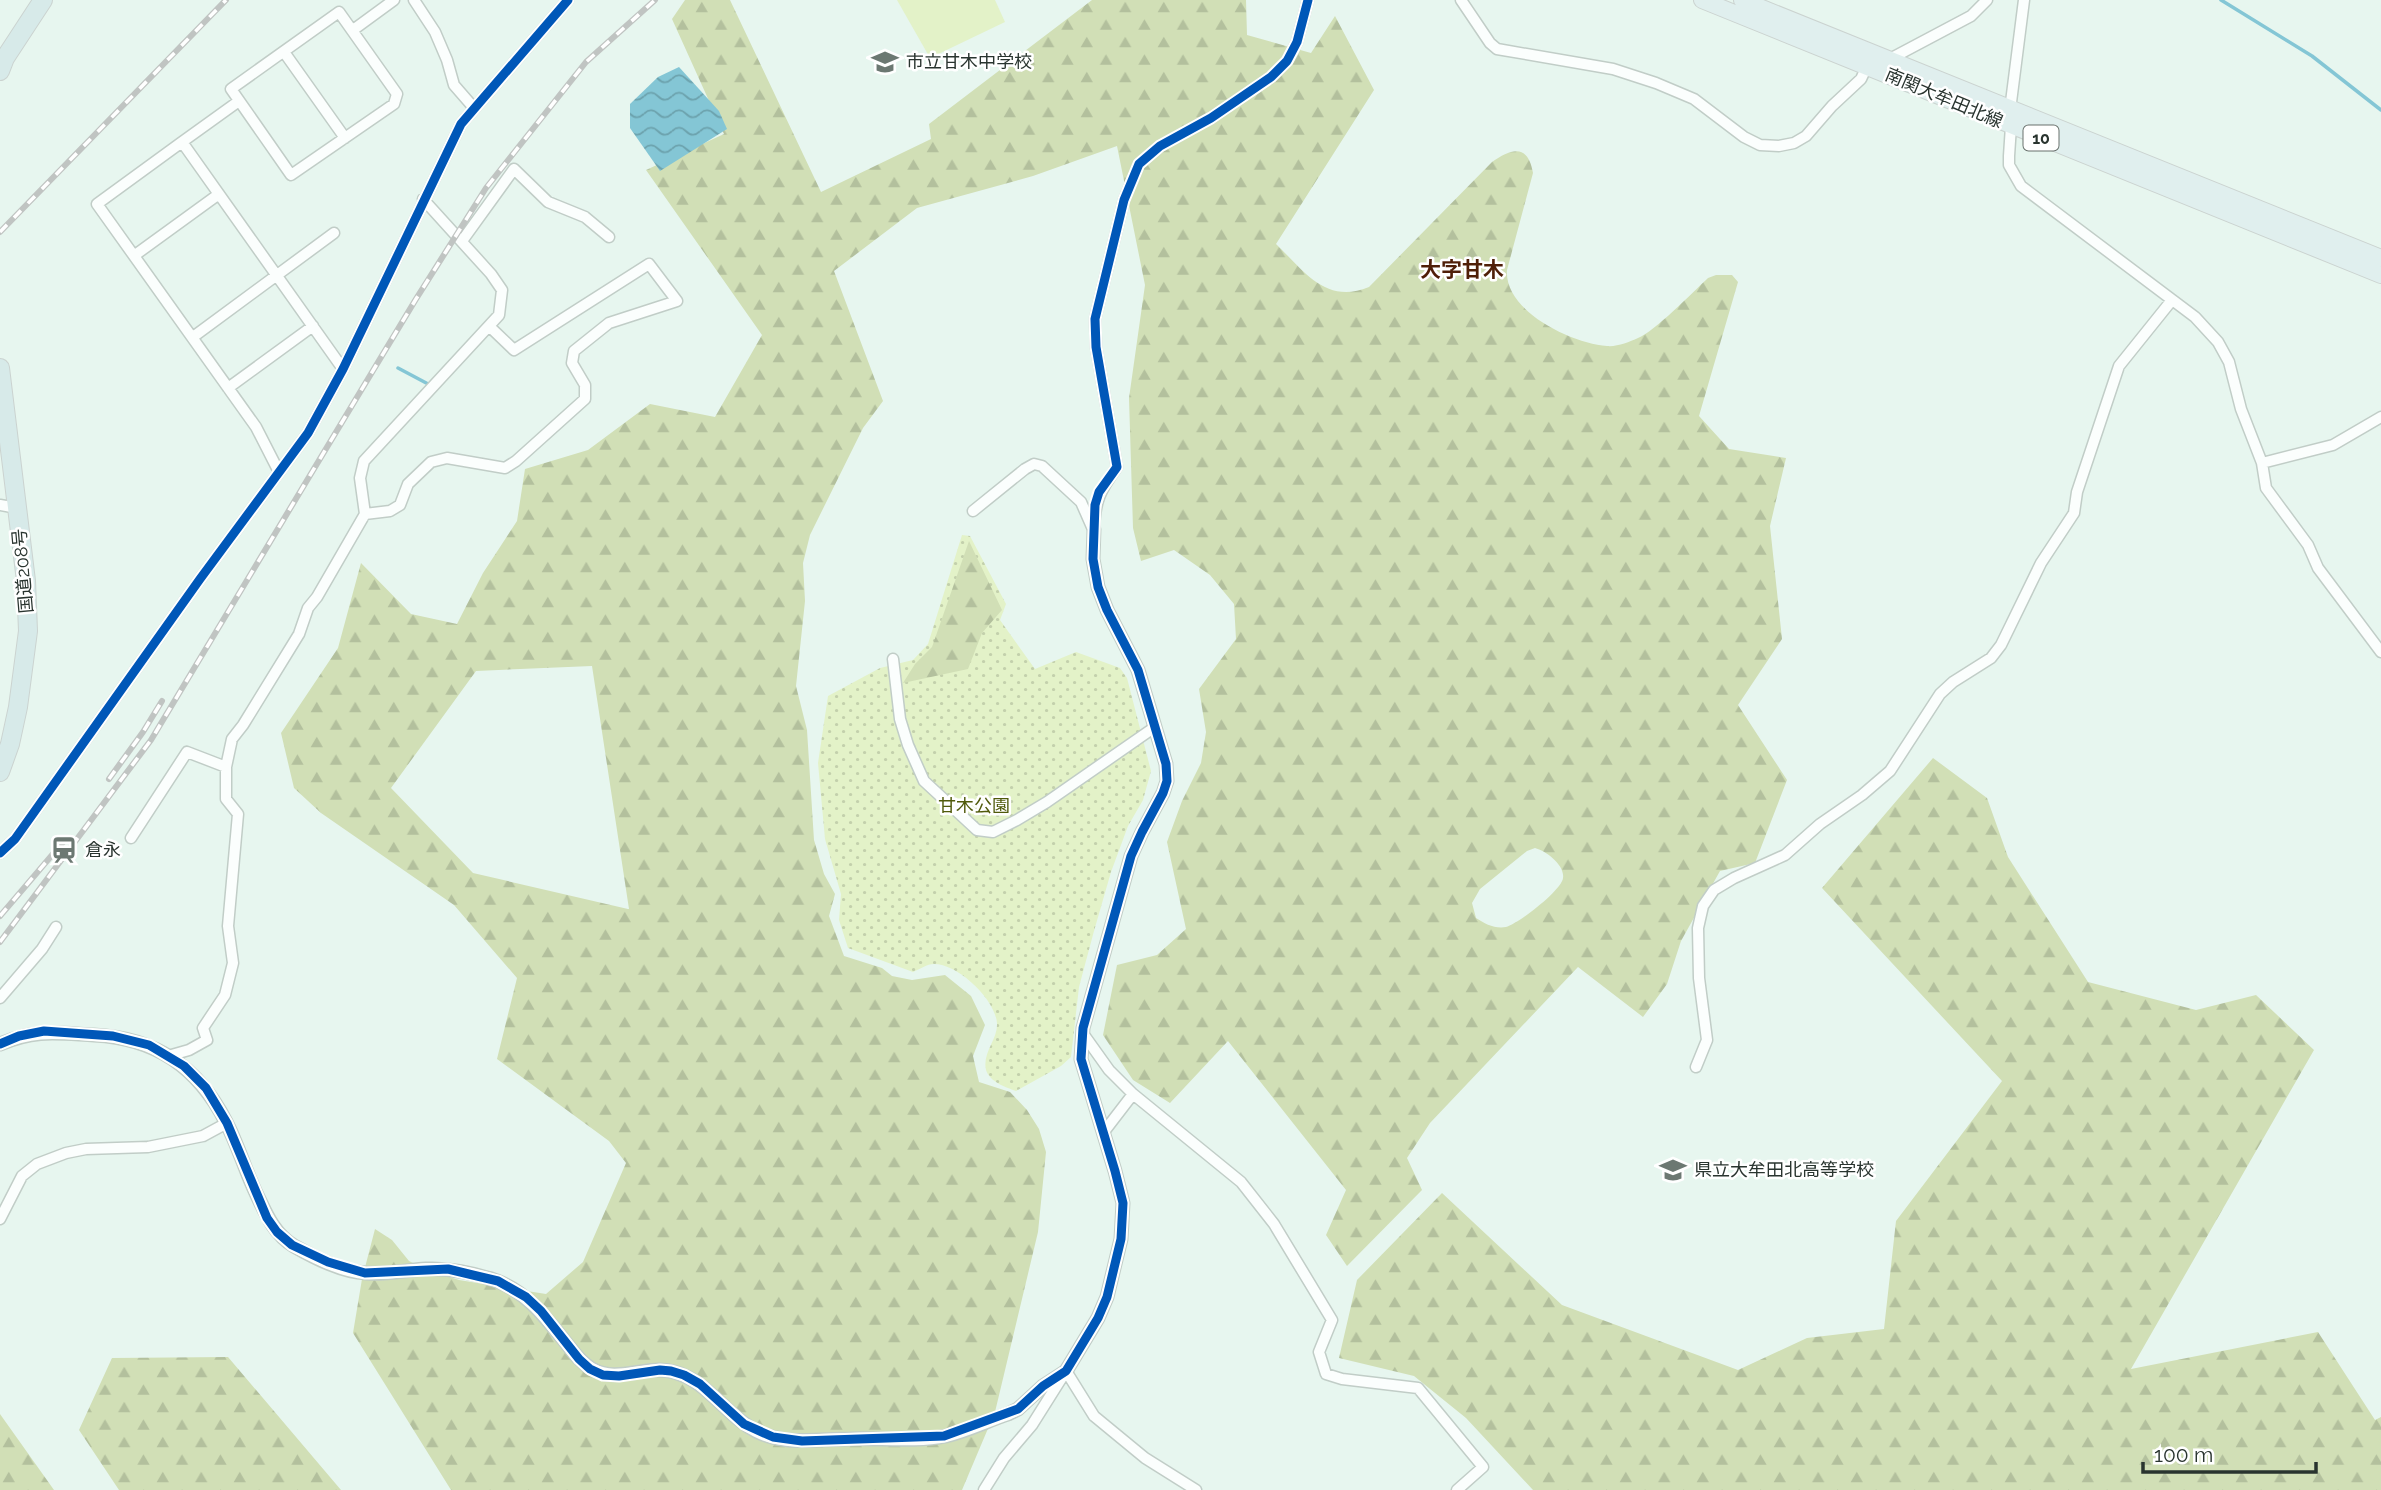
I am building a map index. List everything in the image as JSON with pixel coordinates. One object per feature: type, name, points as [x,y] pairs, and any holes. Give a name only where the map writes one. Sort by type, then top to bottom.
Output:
[{"type":"highway","points":[[0,71],[5,58],[43,0]]},
{"type":"highway","name":"国道208号","points":[[0,368],[9,506],[26,582],[28,631],[18,707],[10,744],[0,772]]},
{"type":"main road","name":"南関大牟田北線","points":[[1702,0],[1867,66],[2381,258]]},
{"type":"main road","name":"南関大牟田北線","points":[[1742,0],[1889,59],[2010,118],[2381,275]]},
{"type":"street","points":[[353,30],[394,0]]},
{"type":"street","points":[[414,0],[435,32],[454,85],[474,108]]},
{"type":"street","points":[[0,853],[15,839],[278,470],[308,433],[343,369],[461,124],[568,0]]},
{"type":"street","points":[[984,1490],[1004,1458],[1032,1425],[1098,1318],[1107,1297],[1121,1239],[1123,1203],[1082,1059],[1083,1028],[1131,856],[1167,781],[1167,764],[1138,670],[1107,610],[1098,587],[1093,559],[1095,505],[1099,492],[1117,467],[1096,347],[1095,319],[1124,200],[1139,164],[1160,146],[1211,118],[1271,77],[1286,61],[1297,42],[1308,0]]},
{"type":"street","points":[[1461,0],[1497,49],[1613,69],[1656,83],[1694,99],[1760,145],[1787,145],[1806,136],[1832,106],[1861,79],[1867,66],[1889,59],[1971,16],[1987,0]]},
{"type":"street","points":[[2024,0],[2010,118],[2009,165],[2021,186],[2195,317],[2218,342],[2229,362],[2241,409],[2262,463],[2266,488],[2308,545],[2318,568],[2381,652]]},
{"type":"street","points":[[339,12],[397,94],[394,104],[291,175],[231,89],[284,52],[339,12]]},
{"type":"street","points":[[284,52],[345,138]]},
{"type":"street","points":[[239,101],[97,204],[256,427],[278,470]]},
{"type":"street","points":[[182,142],[343,369]]},
{"type":"street","points":[[461,241],[514,170],[548,202],[585,217],[609,237]]},
{"type":"street","points":[[135,255],[219,194]]},
{"type":"street","points":[[169,1056],[189,1051],[206,1040],[203,1028],[225,995],[233,963],[228,926],[239,814],[226,799],[226,767],[232,739],[299,634],[309,608],[365,514],[360,478],[364,461],[499,315],[502,290],[491,274],[423,199]]},
{"type":"street","points":[[193,337],[334,233]]},
{"type":"street","points":[[365,514],[390,511],[400,505],[408,484],[431,462],[447,458],[505,468],[516,461],[585,399],[585,385],[572,363],[574,351],[609,323],[677,301],[649,264],[514,350],[490,327]]},
{"type":"street","points":[[1696,1068],[1707,1040],[1699,978],[1698,928],[1703,906],[1714,890],[1785,855],[1820,824],[1862,795],[1889,771],[1940,694],[1953,682],[1991,658],[2001,645],[2041,563],[2074,513],[2077,492],[2119,366],[2172,300]]},
{"type":"street","points":[[229,388],[313,326]]},
{"type":"street","points":[[2262,463],[2333,445],[2381,417]]},
{"type":"street","points":[[973,512],[1034,464],[1042,466],[1080,502],[1094,529]]},
{"type":"street","points":[[893,659],[900,719],[924,781],[977,830],[993,832],[1017,820],[1155,727]]},
{"type":"street","points":[[131,838],[187,752],[226,767]]},
{"type":"street","points":[[0,998],[56,927]]},
{"type":"street","points":[[0,1044],[19,1036],[44,1031],[113,1035],[149,1045],[184,1066],[206,1088],[227,1123],[267,1217],[277,1233],[292,1245],[328,1262],[365,1273],[448,1269],[498,1281],[526,1297],[541,1311],[579,1359],[590,1368],[603,1375],[619,1376],[660,1370],[684,1375],[700,1384],[744,1424],[773,1437],[802,1441],[944,1436],[1018,1409],[1042,1386],[1066,1371]]},
{"type":"street","points":[[1084,1035],[1109,1070],[1133,1094],[1241,1182],[1274,1224],[1332,1320],[1319,1352],[1326,1374],[1342,1379],[1418,1388],[1483,1467],[1457,1490]]},
{"type":"street","points":[[1103,1133],[1133,1094]]},
{"type":"street","points":[[0,1219],[22,1176],[37,1164],[86,1149],[148,1147],[203,1136],[227,1123]]},
{"type":"street","points":[[1066,1371],[1094,1416],[1144,1458],[1196,1490]]},
{"type":"green space","points":[[685,0],[730,0],[821,192],[931,139],[929,124],[1092,0],[1246,0],[1247,35],[1311,53],[1335,16],[1374,90],[1276,244],[1296,265],[1317,282],[1340,292],[1369,287],[1492,162],[1518,151],[1527,157],[1533,173],[1507,270],[1509,285],[1516,299],[1542,322],[1559,331],[1592,344],[1615,346],[1638,338],[1654,328],[1708,278],[1732,275],[1738,282],[1699,416],[1729,449],[1786,458],[1770,526],[1782,639],[1738,705],[1787,780],[1755,863],[1720,871],[1681,941],[1667,984],[1643,1017],[1578,967],[1430,1123],[1407,1158],[1422,1190],[1347,1266],[1326,1235],[1346,1190],[1228,1041],[1170,1103],[1133,1080],[1103,1035],[1117,965],[1157,955],[1186,929],[1167,842],[1182,801],[1201,763],[1206,732],[1199,689],[1236,639],[1234,604],[1210,575],[1174,550],[1141,561],[1133,528],[1129,398],[1145,285],[1117,146],[1033,176],[917,208],[834,271],[883,401],[863,428],[810,535],[803,563],[805,601],[796,686],[807,730],[814,840],[824,874],[835,894],[829,916],[844,956],[882,968],[892,976],[912,980],[945,975],[971,996],[985,1025],[973,1056],[979,1082],[1010,1092],[1027,1110],[1039,1129],[1046,1152],[1038,1232],[995,1412],[962,1490],[451,1490],[353,1333],[362,1279],[375,1229],[392,1240],[409,1261],[425,1269],[459,1280],[546,1294],[583,1262],[626,1163],[609,1141],[497,1059],[517,978],[454,905],[321,813],[294,788],[281,733],[338,648],[361,563],[411,614],[457,624],[483,573],[517,521],[525,469],[588,450],[650,404],[715,417],[762,335],[646,170],[724,134],[672,19]],"holes":[[[592,666],[629,909],[473,873],[391,788],[476,671]],[[1535,848],[1549,855],[1561,868],[1561,883],[1548,898],[1512,925],[1490,926],[1476,918],[1472,903],[1480,889],[1527,851]]]},
{"type":"green space","points":[[897,0],[995,0],[1005,22],[930,58]]},
{"type":"green space","name":"甘木公園","points":[[962,535],[970,536],[1006,604],[1000,620],[1035,669],[1076,652],[1120,668],[1127,678],[1151,771],[1143,800],[1128,826],[1111,872],[1094,931],[1079,987],[1071,1057],[1061,1066],[1016,1091],[994,1081],[986,1070],[986,1057],[997,1029],[995,1014],[983,994],[964,976],[944,966],[931,964],[913,972],[848,948],[839,920],[841,894],[825,839],[818,763],[828,696],[880,668],[913,660],[928,644]]},
{"type":"green space","points":[[969,541],[1002,610],[982,633],[968,669],[903,683],[915,664],[932,647]]},
{"type":"green space","points":[[1933,758],[1987,798],[2008,857],[2088,982],[2196,1010],[2256,995],[2314,1050],[2131,1369],[2318,1332],[2375,1420],[2381,1417],[2381,1490],[1533,1490],[1466,1418],[1414,1376],[1339,1358],[1357,1280],[1442,1193],[1562,1305],[1738,1370],[1807,1338],[1884,1329],[1896,1221],[2002,1081],[1822,888]]},
{"type":"green space","points":[[228,1357],[341,1490],[119,1490],[79,1430],[112,1358]]},
{"type":"green space","points":[[0,1414],[54,1490],[0,1490]]},
{"type":"water","points":[[679,67],[719,111],[727,129],[660,171],[630,128],[630,104],[658,77]]},
{"type":"waterway","points":[[2221,0],[2312,56],[2381,110]]},
{"type":"waterway","points":[[398,368],[430,385]]},
{"type":"railway","points":[[0,232],[226,0]]},
{"type":"railway","points":[[0,942],[151,740],[416,299],[486,188],[586,62],[655,0]]},
{"type":"railway","points":[[109,779],[162,701]]},
{"type":"railway","points":[[0,916],[64,841]]},
{"type":"cycle path","points":[[0,853],[15,839],[200,579],[308,433],[343,369],[461,124],[568,0]]},
{"type":"cycle path","points":[[0,1044],[19,1036],[44,1031],[113,1036],[149,1045],[184,1066],[206,1088],[227,1123],[267,1218],[277,1232],[292,1245],[328,1262],[365,1273],[448,1269],[498,1281],[526,1297],[541,1311],[590,1369],[603,1375],[619,1376],[660,1370],[684,1375],[700,1384],[744,1424],[773,1437],[802,1441],[944,1436],[1018,1409],[1043,1386],[1066,1371],[1098,1318],[1107,1297],[1121,1239],[1123,1203],[1081,1059],[1083,1028],[1131,856],[1167,781],[1166,764],[1138,670],[1107,610],[1098,587],[1093,559],[1095,505],[1099,492],[1117,467],[1096,347],[1095,319],[1124,200],[1139,164],[1160,146],[1211,118],[1271,77],[1287,61],[1297,42],[1308,0]]},
{"type":"place","name":"市立甘木中学校","points":[[885,62]]},
{"type":"place","name":"倉永","points":[[64,850]]},
{"type":"place","name":"県立大牟田北高等学校","points":[[1673,1170]]},
{"type":"district","name":"大字甘木","points":[[1462,270]]}]
